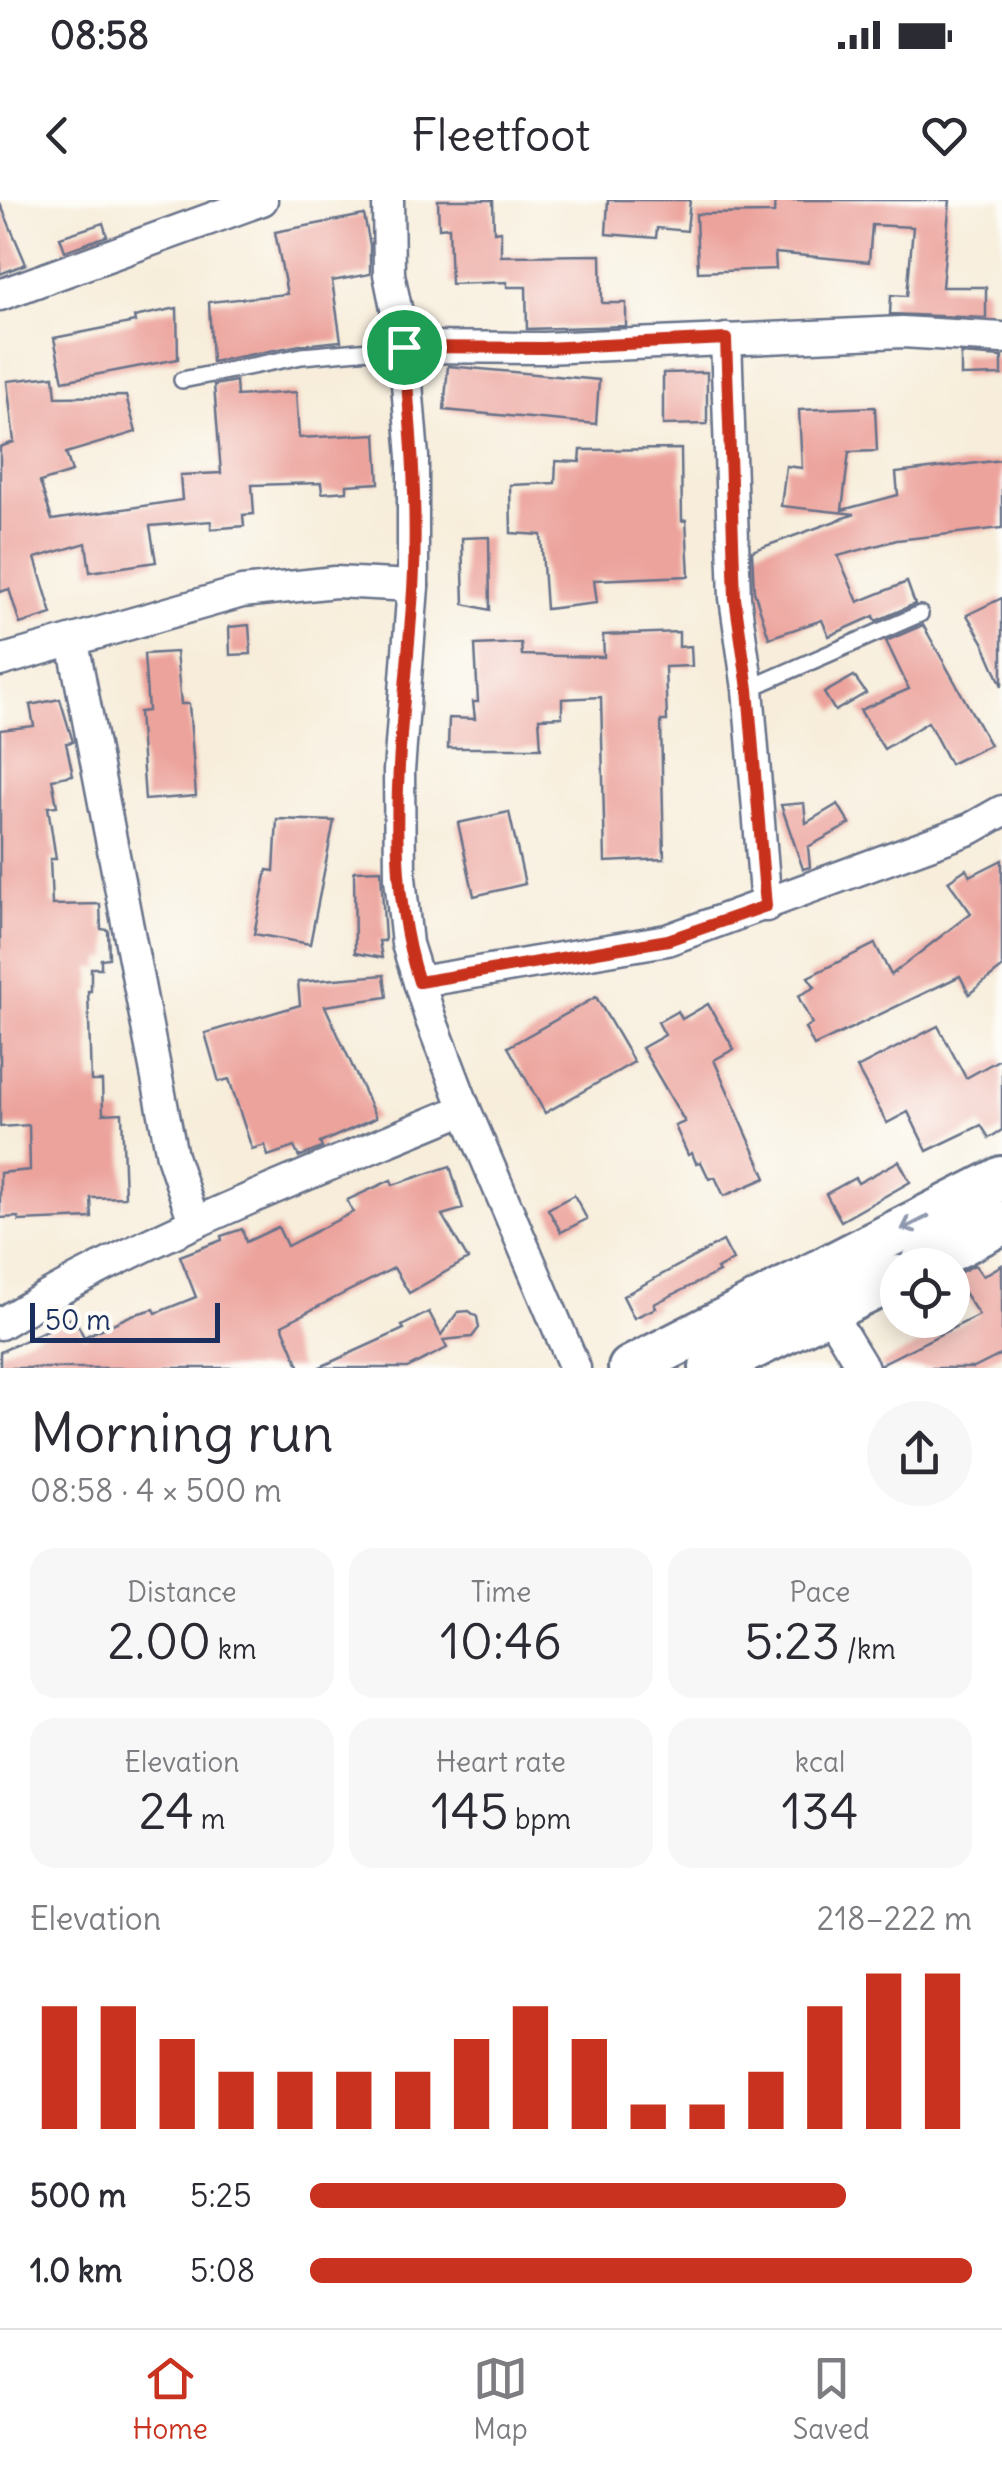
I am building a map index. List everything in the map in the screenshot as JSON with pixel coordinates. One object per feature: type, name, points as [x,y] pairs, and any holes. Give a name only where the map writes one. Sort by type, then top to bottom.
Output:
[{"type":"street","points":[[0,295],[262,200]]},
{"type":"street","points":[[388,200],[389,274],[404,347],[413,457],[413,586],[399,771],[400,876],[406,944],[466,1109],[575,1368]]},
{"type":"street","points":[[404,347],[544,348],[902,332],[1002,338]]},
{"type":"street","points":[[726,339],[735,598],[748,689],[766,906]]},
{"type":"street","points":[[0,660],[242,592],[335,582],[413,586]]},
{"type":"street","points":[[74,642],[172,1156],[194,1222]]},
{"type":"street","points":[[419,982],[668,940],[970,829],[1002,812]]},
{"type":"street","points":[[0,1324],[194,1222],[466,1109]]},
{"type":"street","points":[[630,1368],[1002,1178]]},
{"type":"street","points":[[954,1248],[1002,1223]]},
{"type":"street","points":[[710,1368],[880,1286]]},
{"type":"street","points":[[829,1312],[853,1364]]},
{"type":"lane","points":[[182,380],[302,356],[404,347]]},
{"type":"lane","points":[[748,689],[920,614]]},
{"type":"building","points":[[438,200],[493,200],[494,232],[501,231],[501,256],[601,255],[602,303],[626,303],[626,326],[527,329],[526,287],[507,287],[507,282],[451,284],[449,227],[439,228]]},
{"type":"building","points":[[608,200],[690,200],[687,231],[657,228],[656,238],[606,234]]},
{"type":"building","points":[[775,200],[950,200],[942,287],[986,287],[986,318],[890,314],[891,295],[907,296],[913,227],[872,225],[869,262],[775,253],[776,269],[698,272],[696,214],[774,213]]},
{"type":"building","points":[[0,203],[26,264],[0,274]]},
{"type":"building","points":[[364,215],[370,274],[332,281],[341,341],[212,362],[209,302],[287,294],[275,232]]},
{"type":"building","points":[[103,223],[107,236],[65,251],[60,237]]},
{"type":"building","points":[[177,308],[178,359],[63,381],[54,338],[135,322],[134,317]]},
{"type":"building","points":[[961,354],[1002,357],[1002,375],[961,376]]},
{"type":"building","points":[[448,366],[599,380],[596,424],[444,410]]},
{"type":"building","points":[[707,372],[707,424],[663,425],[663,373]]},
{"type":"building","points":[[54,376],[56,397],[126,396],[136,432],[66,453],[72,472],[40,482],[52,520],[182,500],[180,475],[221,473],[214,385],[236,381],[237,396],[296,392],[299,438],[376,434],[379,483],[347,485],[347,491],[322,493],[321,483],[252,485],[254,514],[243,515],[244,526],[211,529],[211,521],[150,526],[156,562],[90,572],[86,543],[35,558],[52,614],[20,624],[9,589],[0,592],[0,447],[14,442],[7,381]]},
{"type":"building","points":[[875,407],[877,451],[849,452],[842,510],[898,495],[896,473],[1002,460],[1002,528],[897,540],[838,556],[858,602],[907,582],[915,604],[876,621],[874,616],[829,636],[822,620],[769,638],[754,591],[752,551],[855,514],[781,506],[786,466],[802,468],[799,410]]},
{"type":"building","points":[[681,449],[682,521],[686,520],[689,576],[594,580],[597,603],[546,609],[541,535],[511,533],[510,485],[555,483],[556,461],[580,462],[581,450]]},
{"type":"building","points":[[489,537],[490,610],[464,604],[462,538]]},
{"type":"building","points":[[1002,598],[1002,686],[967,615]]},
{"type":"building","points":[[249,625],[251,654],[230,655],[229,627]]},
{"type":"building","points":[[923,625],[990,745],[950,764],[928,722],[884,749],[860,710],[909,689],[886,641]]},
{"type":"building","points":[[679,632],[679,647],[691,646],[692,666],[665,667],[667,721],[661,721],[664,859],[605,862],[601,697],[562,699],[562,717],[539,718],[541,748],[448,748],[449,718],[475,719],[475,645],[521,643],[522,655],[604,657],[603,635]]},
{"type":"building","points":[[176,652],[181,704],[189,704],[196,796],[145,800],[139,712],[148,711],[144,654]]},
{"type":"building","points":[[854,676],[866,693],[835,711],[824,693]]},
{"type":"building","points":[[60,699],[73,742],[66,743],[73,775],[52,779],[57,806],[48,807],[56,859],[50,859],[52,905],[100,904],[101,929],[108,930],[109,958],[101,959],[101,968],[91,968],[88,991],[91,1081],[102,1081],[103,1114],[122,1113],[125,1197],[91,1198],[92,1218],[19,1221],[18,1217],[0,1218],[0,1173],[30,1170],[29,1125],[0,1127],[0,730],[34,726],[30,705]]},
{"type":"building","points":[[804,803],[806,823],[838,804],[850,824],[808,847],[810,867],[803,869],[781,805]]},
{"type":"building","points":[[509,812],[525,884],[474,896],[458,823]]},
{"type":"building","points":[[277,819],[334,821],[310,944],[254,934],[267,870],[274,871]]},
{"type":"building","points":[[1002,860],[1002,968],[969,994],[960,976],[814,1046],[805,1028],[812,1024],[798,996],[815,987],[808,977],[875,944],[891,975],[971,913],[948,881],[966,869],[970,876]]},
{"type":"building","points":[[381,870],[385,941],[379,941],[382,958],[355,953],[354,871]]},
{"type":"building","points":[[384,975],[387,997],[325,1006],[376,1118],[320,1143],[322,1148],[299,1157],[294,1147],[268,1156],[265,1145],[252,1149],[229,1079],[219,1082],[205,1033],[300,1005],[298,982]]},
{"type":"building","points":[[596,997],[634,1062],[545,1113],[508,1047]]},
{"type":"building","points":[[708,1004],[734,1049],[714,1060],[766,1178],[724,1196],[715,1177],[709,1179],[701,1162],[696,1163],[692,1153],[688,1155],[675,1126],[685,1122],[642,1048],[665,1035],[658,1022],[678,1011],[682,1019]]},
{"type":"building","points":[[938,1026],[966,1078],[1002,1058],[1002,1130],[989,1138],[981,1125],[927,1151],[908,1112],[887,1123],[857,1068]]},
{"type":"building","points":[[899,1161],[910,1182],[841,1221],[826,1194],[855,1178],[858,1183]]},
{"type":"building","points":[[450,1166],[463,1209],[442,1215],[468,1259],[409,1293],[394,1268],[282,1325],[300,1368],[0,1368],[0,1352],[74,1317],[84,1337],[132,1315],[154,1309],[156,1313],[196,1297],[180,1256],[222,1240],[221,1236],[242,1229],[246,1242],[278,1227],[287,1246],[353,1212],[347,1200],[391,1180],[393,1185]]},
{"type":"building","points":[[574,1195],[587,1219],[561,1232],[548,1209]]},
{"type":"building","points":[[723,1241],[733,1260],[717,1269],[719,1272],[634,1318],[623,1296]]},
{"type":"building","points":[[975,1265],[983,1276],[1002,1265],[1002,1354],[974,1368],[882,1368],[881,1364],[933,1338],[970,1338],[970,1320],[979,1315],[970,1302],[970,1268]]},
{"type":"building","points":[[469,1311],[477,1317],[479,1328],[472,1337],[443,1340],[447,1348],[407,1368],[318,1368],[404,1329],[402,1326],[429,1312],[441,1335],[458,1312]]},
{"type":"route","points":[[726,339],[735,598],[748,689],[766,906],[668,940],[419,982],[406,944],[400,876],[399,771],[413,586],[413,457],[404,347],[544,348],[726,339]]}]
